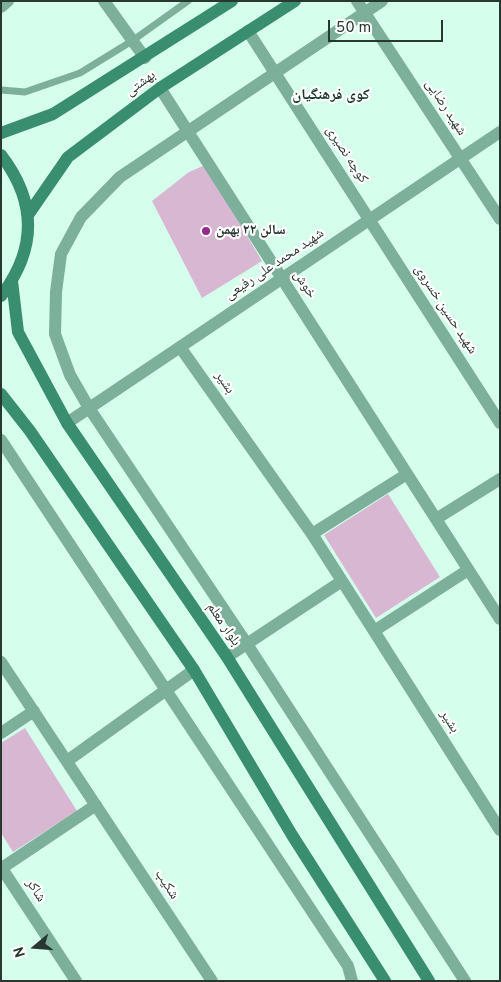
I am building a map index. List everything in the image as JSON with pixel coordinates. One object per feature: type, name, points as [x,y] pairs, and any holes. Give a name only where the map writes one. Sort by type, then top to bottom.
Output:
[{"type":"main road","name":"بهشتی","points":[[1,133],[53,114],[145,58],[232,1]]},
{"type":"main road","name":"بهشتی","points":[[28,215],[68,157],[160,88],[294,1]]},
{"type":"main road","points":[[1,156],[14,172],[23,192],[28,215],[28,238],[23,260],[12,281],[1,296]]},
{"type":"main road","name":"بلوار معلم","points":[[12,281],[18,332],[67,423],[227,657],[429,981]]},
{"type":"main road","points":[[1,394],[30,431],[194,670],[292,836],[384,981]]},
{"type":"street","points":[[1,7],[8,1]]},
{"type":"street","points":[[104,1],[145,58]]},
{"type":"street","name":"شهید رضایی","points":[[357,1],[500,219]]},
{"type":"street","points":[[382,1],[120,177],[81,217],[61,254],[56,292],[55,334],[70,376],[89,408],[246,644],[465,981]]},
{"type":"street","name":"کوچه نصیری","points":[[248,31],[369,220]]},
{"type":"street","name":"خوش","points":[[160,88],[468,570]]},
{"type":"street","name":"شهید محمد علی رفیعی","points":[[67,423],[500,132]]},
{"type":"street","name":"شهید حسین خسروی","points":[[369,220],[498,418]]},
{"type":"street","name":"بشیر","points":[[180,347],[312,534],[500,830]]},
{"type":"street","points":[[4,448],[167,689],[348,966],[352,981]]},
{"type":"street","points":[[312,534],[407,474]]},
{"type":"street","points":[[436,519],[500,479]]},
{"type":"street","points":[[374,631],[468,570],[500,619]]},
{"type":"street","points":[[227,657],[342,581]]},
{"type":"street","points":[[1,662],[34,711],[1,733]]},
{"type":"street","points":[[67,760],[194,670]]},
{"type":"street","name":"شکیب","points":[[34,711],[212,981]]},
{"type":"street","points":[[2,867],[96,805]]},
{"type":"street","name":"شاکر","points":[[2,867],[76,981]]},
{"type":"lane","points":[[1,90],[25,92],[80,73],[132,41],[188,1]]},
{"type":"shaded area","name":"سالن ۲۲ بهمن","points":[[205,165],[262,261],[202,298],[152,201],[189,172]]},
{"type":"shaded area","points":[[388,494],[440,577],[376,618],[324,535]]},
{"type":"shaded area","points":[[25,728],[77,811],[13,852],[1,833],[1,743]]},
{"type":"place","name":"سالن ۲۲ بهمن","points":[[206,231]]},
{"type":"district","name":"کوی فرهنگیان","points":[[331,96]]}]
